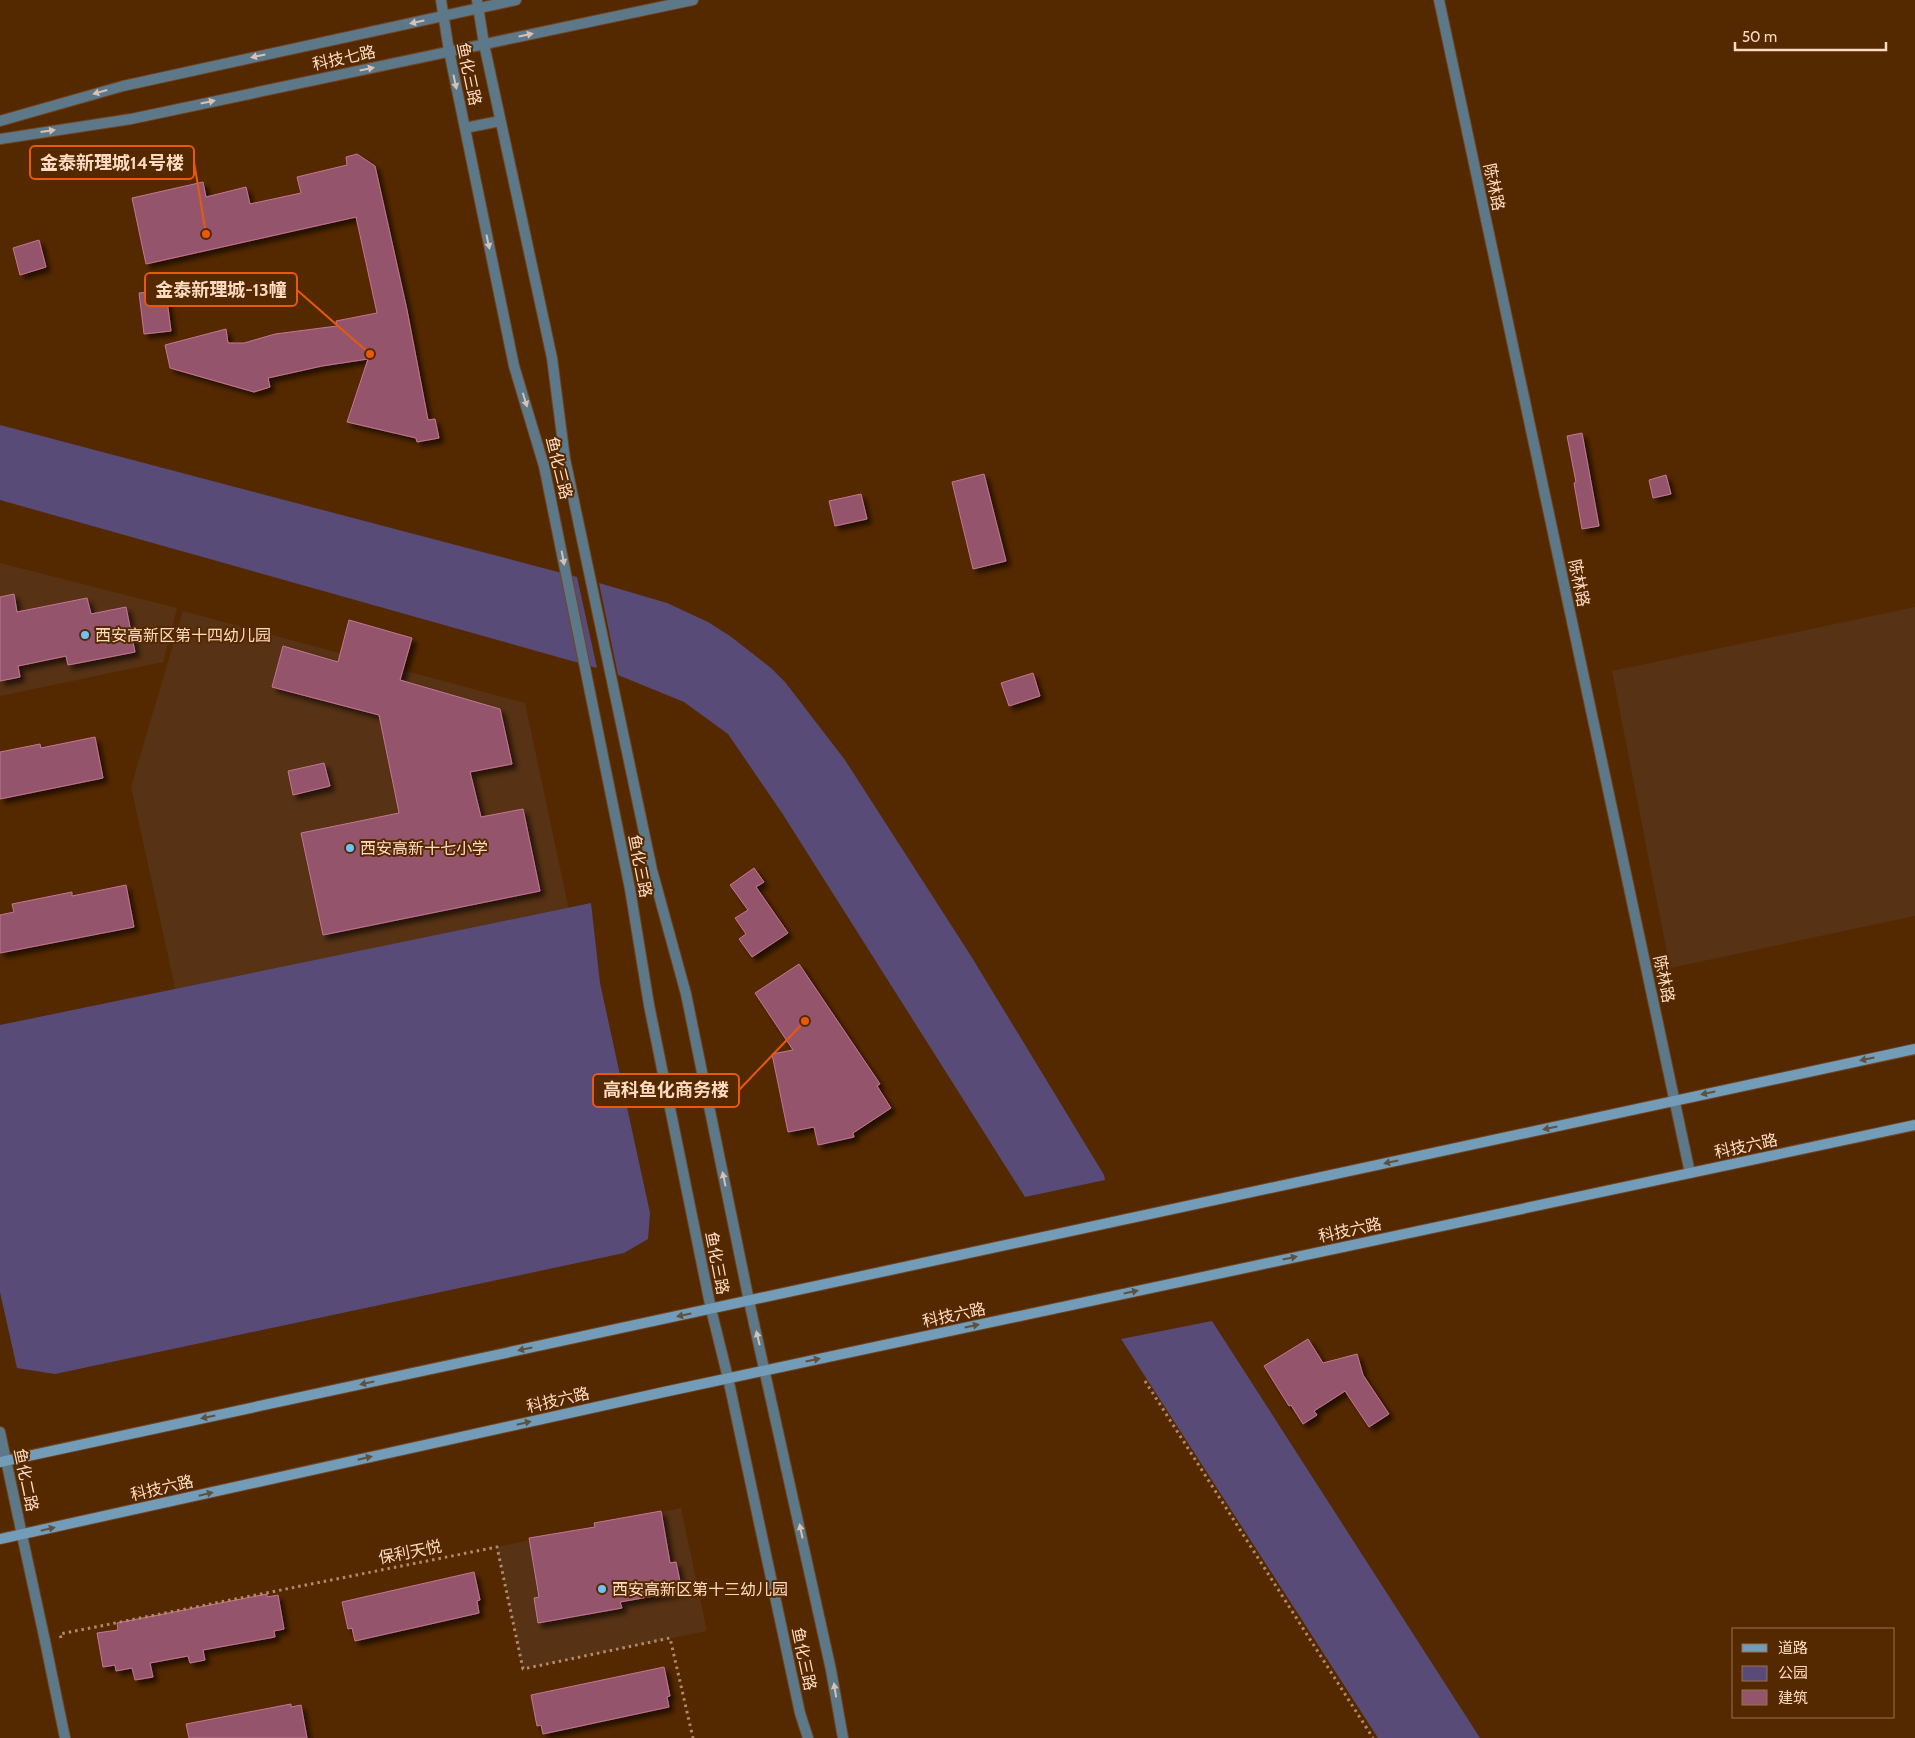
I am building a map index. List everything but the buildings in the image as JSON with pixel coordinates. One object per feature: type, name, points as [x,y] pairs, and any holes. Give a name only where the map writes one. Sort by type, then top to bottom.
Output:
[{"type":"main road","points":[[3,1462],[1915,1049]]},
{"type":"main road","name":"科技六路","points":[[0,1539],[728,1378],[1915,1125]]},
{"type":"street","name":"鱼化三路","points":[[441,0],[442,16],[514,366],[544,466],[630,889],[651,1015],[711,1309],[728,1378],[800,1713],[808,1738]]},
{"type":"street","name":"科技七路","points":[[0,121],[123,86],[442,16],[477,4],[516,0]]},
{"type":"street","name":"科技七路","points":[[0,139],[131,119],[693,0]]},
{"type":"street","name":"陈林路","points":[[1439,0],[1690,1173]]},
{"type":"street","name":"鱼化三路","points":[[477,4],[500,121],[552,358],[569,479],[652,870],[686,994],[749,1301],[766,1370],[831,1670],[843,1738]]},
{"type":"street","points":[[465,128],[500,121]]},
{"type":"street","name":"鱼化二路","points":[[0,1432],[3,1462],[22,1535],[65,1738]]},
{"type":"path","points":[[1144,1381],[1373,1738]]},
{"type":"path","name":"保利天悦","points":[[62,1644],[60,1634],[497,1547],[523,1669],[670,1638],[694,1738]]},
{"type":"shaded area","name":"西安高新区第十四幼儿园","points":[[0,563],[177,608],[163,662],[0,696]]},
{"type":"shaded area","points":[[1915,607],[1915,916],[1670,968],[1612,671]]},
{"type":"shaded area","name":"西安高新十七小学","points":[[183,611],[525,703],[569,910],[176,992],[131,787]]},
{"type":"shaded area","name":"西安高新区第十三幼儿园","points":[[681,1508],[707,1631],[523,1669],[497,1547]]},
{"type":"green space","points":[[0,425],[577,577],[597,668],[0,500]]},
{"type":"green space","points":[[599,583],[667,603],[708,622],[730,636],[771,668],[785,682],[845,760],[971,956],[1104,1175],[1105,1180],[1025,1197],[782,813],[728,734],[684,702],[618,675]]},
{"type":"green space","points":[[591,903],[600,983],[650,1213],[648,1239],[624,1253],[55,1374],[17,1368],[0,1292],[0,1025]]},
{"type":"green space","points":[[1212,1321],[1480,1738],[1378,1738],[1121,1339]]},
{"type":"place","name":"金泰新理城14号楼","points":[[206,234]]},
{"type":"place","name":"金泰新理城-13幢","points":[[370,354]]},
{"type":"place","name":"西安高新区第十四幼儿园","points":[[85,635]]},
{"type":"place","name":"西安高新十七小学","points":[[350,848]]},
{"type":"place","name":"高科鱼化商务楼","points":[[805,1021]]},
{"type":"place","name":"西安高新区第十三幼儿园","points":[[602,1589]]}]
